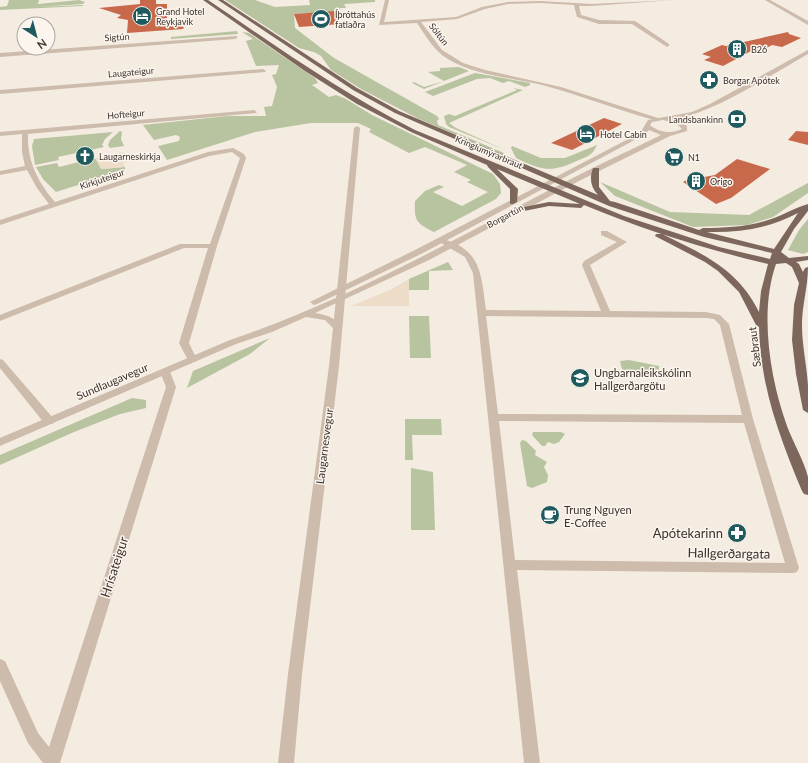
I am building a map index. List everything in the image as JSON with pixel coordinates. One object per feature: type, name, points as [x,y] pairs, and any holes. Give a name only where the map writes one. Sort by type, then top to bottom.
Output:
[{"type":"main road","name":"Kringlumýrarbraut","points":[[205,0],[365,107],[413,131],[480,159],[549,182]]},
{"type":"main road","name":"Kringlumýrarbraut","points":[[220,0],[379,103],[549,182],[553,190],[621,218],[710,246],[772,262],[808,258]]},
{"type":"main road","points":[[413,131],[441,137],[549,182],[559,185],[566,184],[612,204],[688,229],[776,252],[791,261],[800,271],[803,282]]},
{"type":"main road","points":[[480,159],[506,180],[514,189],[513,202]]},
{"type":"main road","points":[[596,170],[593,180],[594,184],[612,204]]},
{"type":"main road","points":[[512,212],[549,204],[570,204],[596,208]]},
{"type":"main road","points":[[688,229],[711,230],[755,227],[788,216],[808,205]]},
{"type":"main road","name":"Sæbraut","points":[[808,205],[792,225],[776,252],[772,262],[765,295],[762,327],[769,375],[778,417],[808,491]]},
{"type":"main road","points":[[621,218],[713,262],[731,276],[741,288],[755,310],[762,327]]},
{"type":"main road","points":[[808,270],[803,282],[796,322],[799,368],[808,410]]},
{"type":"street","points":[[386,0],[381,24],[418,21]]},
{"type":"street","name":"Sóltún","points":[[418,21],[457,18],[484,8],[508,3],[540,2],[576,5],[672,0]]},
{"type":"street","points":[[767,0],[808,22]]},
{"type":"street","points":[[576,5],[579,16],[584,19],[603,22],[633,22],[667,45]]},
{"type":"street","name":"Sóltún","points":[[418,21],[440,50],[458,63],[489,73],[545,84],[623,110],[658,119]]},
{"type":"street","name":"Sigtún","points":[[0,55],[235,37]]},
{"type":"street","name":"Borgartún","points":[[340,293],[642,134],[650,120],[668,119],[694,113],[724,99],[808,52]]},
{"type":"street","name":"Laugateigur","points":[[0,92],[263,71]]},
{"type":"street","name":"Sóltún","points":[[623,110],[648,125]]},
{"type":"street","name":"Hofteigur","points":[[0,134],[254,112]]},
{"type":"street","name":"Borgartún","points":[[340,293],[375,283],[451,245],[553,190],[669,134],[682,132],[686,128],[684,125],[694,113]]},
{"type":"street","name":"Borgartún","points":[[668,119],[684,125]]},
{"type":"street","points":[[648,125],[656,132],[669,134]]},
{"type":"street","name":"Laugarnesvegur","points":[[286,763],[337,327],[356,128]]},
{"type":"street","points":[[25,132],[23,143],[29,168],[34,179],[54,204]]},
{"type":"street","name":"Kirkjuteigur","points":[[0,223],[208,154],[233,150],[242,155],[243,158],[213,246]]},
{"type":"street","points":[[0,173],[29,168]]},
{"type":"street","points":[[604,233],[623,242],[586,265],[607,314]]},
{"type":"street","points":[[440,240],[468,255],[473,262],[477,273],[532,763]]},
{"type":"street","points":[[0,318],[183,246],[213,246],[184,343],[192,360]]},
{"type":"street","name":"Sundlaugavegur","points":[[0,442],[233,342],[263,333],[305,314],[340,293]]},
{"type":"street","name":"Sundlaugavegur","points":[[233,342],[244,335],[340,293]]},
{"type":"street","name":"Hallgerðargata","points":[[482,313],[706,315],[720,319],[724,324],[748,419],[792,568],[510,565]]},
{"type":"street","points":[[305,314],[324,316],[332,320],[337,327]]},
{"type":"street","points":[[0,362],[49,421]]},
{"type":"street","name":"Hrísateigur","points":[[51,763],[171,387],[165,372]]},
{"type":"street","points":[[493,417],[748,419]]},
{"type":"street","points":[[0,665],[33,738],[51,763]]},
{"type":"green space","points":[[9,0],[39,0],[38,4],[79,0],[85,2],[83,4],[37,7],[83,6],[0,10],[0,7],[7,6]]},
{"type":"green space","points":[[225,0],[255,0],[275,7],[310,5],[309,0],[375,0],[375,2],[344,4],[346,8],[340,8],[340,11],[294,14],[295,28],[334,58],[437,116],[439,119],[437,121],[438,125],[504,153],[502,155],[417,118],[361,89],[331,70],[321,56],[314,52],[299,48]]},
{"type":"green space","points":[[237,31],[238,34],[171,39],[171,37]]},
{"type":"green space","points":[[242,32],[249,33],[315,78],[318,83],[312,85],[329,97],[336,95],[346,99],[372,115],[493,174],[500,184],[501,193],[496,199],[434,232],[423,226],[417,220],[415,213],[415,201],[425,191],[439,185],[444,187],[433,192],[462,206],[488,192],[467,182],[471,180],[454,172],[467,165],[425,147],[409,153],[369,132],[371,129],[358,123],[311,123],[255,132],[167,160],[158,146],[179,141],[180,137],[176,135],[154,140],[143,125],[227,116],[266,116],[264,107],[272,106],[277,87],[272,75],[276,74],[279,65],[256,66],[246,41],[253,39]]},
{"type":"green space","points":[[459,67],[469,71],[444,81],[428,72],[440,71],[440,68]]},
{"type":"green space","points":[[475,73],[530,83],[530,85],[525,87],[509,81],[503,83],[490,78],[477,79],[433,96],[425,92]]},
{"type":"green space","points":[[444,81],[424,89],[412,83],[414,82],[424,87]]},
{"type":"green space","points":[[513,88],[523,90],[449,123],[456,128],[505,150],[449,127],[446,124],[444,116],[449,114],[455,116],[517,90]]},
{"type":"green space","points":[[120,131],[122,132],[121,139],[124,146],[110,148],[108,145],[110,140]]},
{"type":"green space","points":[[113,132],[105,139],[102,145],[104,147],[58,157],[59,160],[35,165],[32,146],[34,139]]},
{"type":"green space","points":[[597,145],[590,155],[554,169],[533,166],[516,158],[511,148],[512,146],[541,158],[565,158]]},
{"type":"green space","points":[[95,158],[102,169],[125,167],[125,170],[56,192],[43,179],[36,167],[57,163],[59,167]]},
{"type":"green space","points":[[600,182],[670,212],[749,215],[808,183],[808,193],[773,217],[747,225],[693,227],[615,196]]},
{"type":"green space","points":[[808,219],[808,252],[803,254],[788,250],[799,230]]},
{"type":"green space","points":[[448,262],[453,270],[429,271],[429,290],[409,290],[409,279]]},
{"type":"green space","points":[[409,316],[429,316],[431,358],[410,358]]},
{"type":"green space","points":[[270,338],[250,354],[187,388],[193,371]]},
{"type":"green space","points":[[629,360],[659,366],[659,373],[623,373],[620,361]]},
{"type":"green space","points":[[132,398],[146,400],[146,408],[120,414],[74,432],[0,465],[0,455]]},
{"type":"green space","points":[[405,419],[441,419],[442,435],[412,435],[413,460],[405,460]]},
{"type":"green space","points":[[533,432],[561,432],[565,434],[559,442],[554,444],[548,442],[545,446],[542,446],[532,435]]},
{"type":"green space","points":[[522,440],[526,441],[536,451],[535,455],[547,462],[544,467],[548,475],[547,482],[532,488],[527,486],[520,443]]},
{"type":"green space","points":[[411,468],[433,472],[435,530],[411,530]]},
{"type":"shaded area","points":[[123,152],[129,162],[123,163],[125,167],[101,169],[95,158]]},
{"type":"shaded area","points":[[409,279],[409,306],[351,306],[390,290]]},
{"type":"building","name":"Grand Hotel Reykjavik","points":[[140,0],[156,0],[156,4],[167,4],[167,18],[164,18],[168,21],[165,22],[184,27],[183,29],[127,33],[128,20],[117,18],[121,15],[99,8],[140,4]]},
{"type":"building","name":"Íþróttahús fatlaðra","points":[[334,11],[341,24],[299,27],[294,14]]},
{"type":"building","name":"B26","points":[[788,32],[789,34],[801,38],[782,47],[772,45],[759,52],[753,50],[723,66],[704,60],[711,57],[702,54],[722,45],[726,46]]},
{"type":"building","name":"Hotel Cabin","points":[[604,118],[622,124],[572,150],[551,143]]},
{"type":"building","points":[[796,131],[808,132],[808,145],[788,140]]},
{"type":"building","name":"Origo","points":[[737,159],[770,169],[731,198],[716,204],[683,182],[694,176],[699,178],[715,175]]},
{"type":"place","name":"Grand Hotel Reykjavik","points":[[142,16]]},
{"type":"place","name":"Íþróttahús fatlaðra","points":[[321,19]]},
{"type":"place","name":"B26","points":[[737,49]]},
{"type":"place","name":"Borgar Apótek","points":[[709,80]]},
{"type":"place","name":"Landsbankinn","points":[[737,119]]},
{"type":"place","name":"Hotel Cabin","points":[[586,134]]},
{"type":"place","name":"Laugarneskirkja","points":[[85,156]]},
{"type":"place","name":"N1","points":[[674,157]]},
{"type":"place","name":"Origo","points":[[696,181]]},
{"type":"place","name":"Ungbarnaleikskólinn Hallgerðargötu","points":[[580,378]]},
{"type":"place","name":"Trung Nguyen E-Coffee","points":[[550,515]]},
{"type":"place","name":"Apótekarinn","points":[[737,533]]}]
